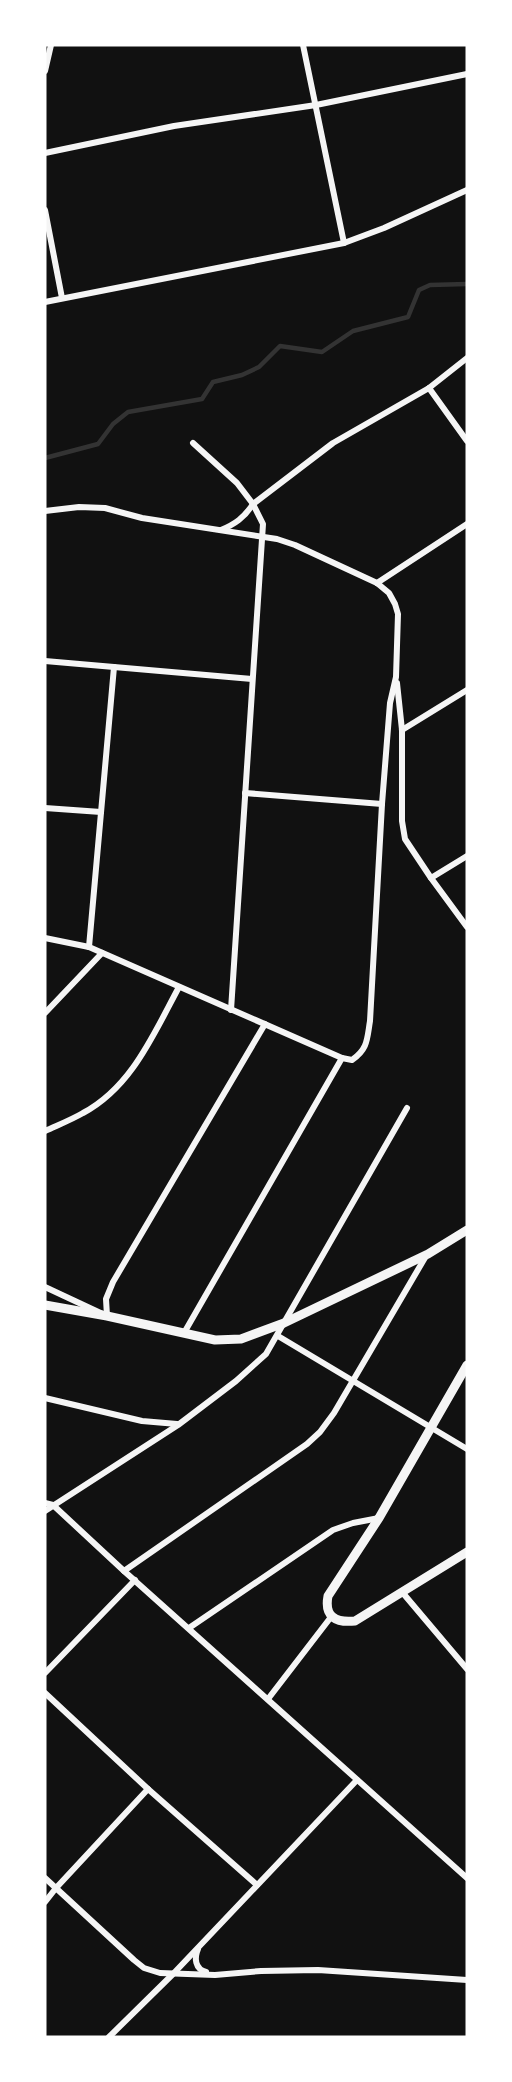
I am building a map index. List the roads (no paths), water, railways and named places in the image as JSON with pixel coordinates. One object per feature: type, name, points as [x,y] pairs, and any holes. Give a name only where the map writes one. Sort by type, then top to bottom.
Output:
[{"type":"street","points":[[45,71],[51,45]]},
{"type":"street","points":[[303,45],[344,243]]},
{"type":"street","points":[[45,153],[174,126],[316,105],[467,74]]},
{"type":"street","points":[[45,302],[344,243],[384,228],[467,189]]},
{"type":"street","points":[[45,210],[62,298]]},
{"type":"street","points":[[219,531],[234,525],[245,516],[253,504],[333,443],[429,388],[467,358]]},
{"type":"street","points":[[429,388],[467,441]]},
{"type":"street","points":[[193,443],[237,483],[253,504],[263,524],[231,1010]]},
{"type":"street","points":[[45,511],[79,507],[105,508],[142,518],[261,536],[295,545],[377,583],[389,593],[398,614],[396,677],[402,730],[403,831],[409,846],[467,927]]},
{"type":"street","points":[[377,583],[467,524]]},
{"type":"street","points":[[45,661],[252,679]]},
{"type":"street","points":[[89,947],[114,667]]},
{"type":"street","points":[[45,939],[89,947],[342,1058],[352,1060],[362,1053],[367,1043],[370,1010],[382,804],[390,703],[396,677]]},
{"type":"street","points":[[402,730],[467,690]]},
{"type":"street","points":[[245,793],[382,804]]},
{"type":"street","points":[[45,808],[101,812]]},
{"type":"street","points":[[431,878],[467,856]]},
{"type":"street","points":[[45,1013],[102,953]]},
{"type":"street","points":[[45,1131],[84,1113],[124,1080],[143,1054],[179,987]]},
{"type":"street","points":[[107,1316],[106,1299],[113,1282],[265,1024]]},
{"type":"street","points":[[184,1333],[342,1058]]},
{"type":"street","points":[[45,1511],[178,1425],[236,1381],[266,1354],[407,1108]]},
{"type":"street","points":[[45,1305],[215,1340],[228,1340],[255,1335],[284,1323],[428,1254],[467,1230]]},
{"type":"street","points":[[124,1571],[307,1444],[320,1432],[334,1413],[428,1254]]},
{"type":"street","points":[[45,1287],[107,1316]]},
{"type":"street","points":[[278,1336],[467,1449]]},
{"type":"street","points":[[467,1365],[379,1518],[328,1596],[326,1606],[331,1617],[343,1622],[355,1621],[467,1552]]},
{"type":"street","points":[[45,1398],[142,1421],[178,1425]]},
{"type":"street","points":[[45,1503],[53,1505],[467,1878]]},
{"type":"street","points":[[189,1628],[333,1530],[353,1522],[379,1518]]},
{"type":"street","points":[[45,1673],[135,1580]]},
{"type":"street","points":[[402,1592],[467,1669]]},
{"type":"street","points":[[268,1699],[331,1617]]},
{"type":"street","points":[[45,1693],[148,1790],[257,1885]]},
{"type":"street","points":[[109,2037],[357,1780]]},
{"type":"street","points":[[45,1902],[148,1790]]},
{"type":"street","points":[[45,1878],[144,1968],[160,1973],[215,1975],[318,1970],[467,1980]]},
{"type":"street","points":[[201,1944],[195,1956],[196,1965],[202,1971],[215,1975]]},
{"type":"waterway","points":[[45,458],[98,444],[113,424],[128,412],[202,399],[213,382],[242,375],[259,367],[280,346],[322,352],[353,331],[408,317],[419,290],[430,285],[467,284]]}]
